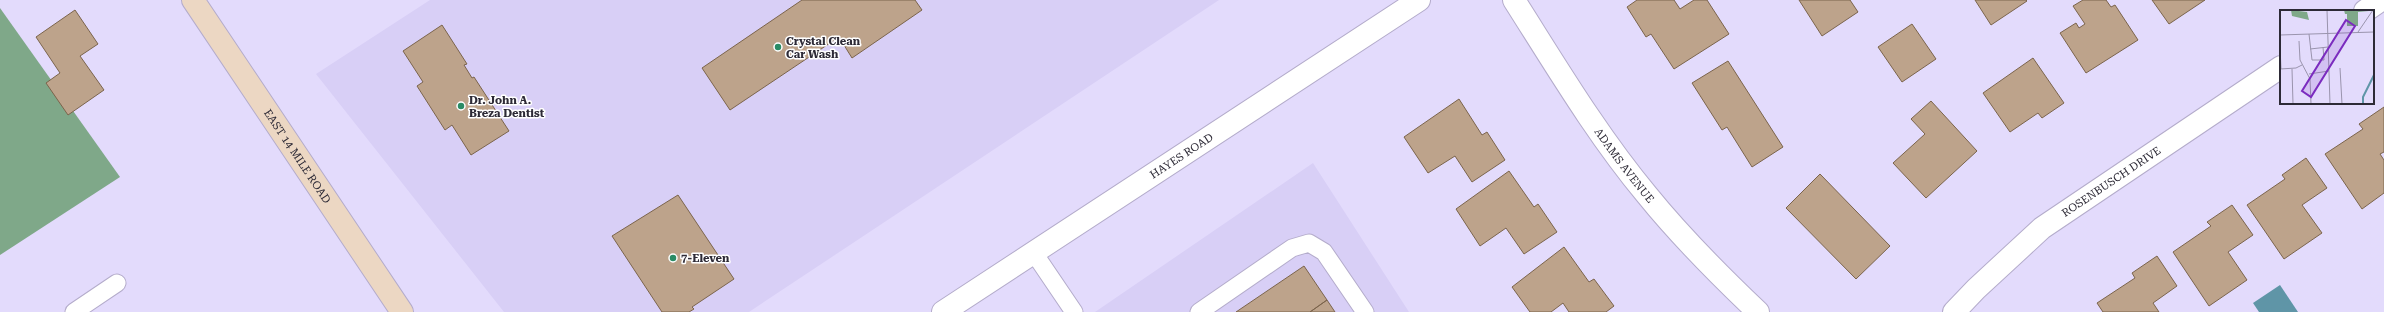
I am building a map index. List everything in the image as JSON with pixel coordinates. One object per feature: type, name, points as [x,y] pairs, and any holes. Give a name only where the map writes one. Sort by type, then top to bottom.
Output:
[{"type":"main road","name":"EAST 14 MILE ROAD","points":[[193,0],[402,312]]},
{"type":"street","name":"HAYES ROAD","points":[[943,312],[1419,0]]},
{"type":"street","name":"ADAMS AVENUE","points":[[1514,0],[1591,118],[1646,195],[1708,264],[1758,312]]},
{"type":"street","points":[[2366,10],[2381,0]]},
{"type":"street","name":"ROSENBUSCH DRIVE","points":[[1954,312],[1976,289],[2042,228],[2280,68]]},
{"type":"lane","points":[[1199,312],[1292,248],[1309,243],[1324,252],[1365,312]]},
{"type":"lane","points":[[1034,253],[1074,312]]},
{"type":"lane","points":[[74,312],[117,283]]},
{"type":"shaded area","points":[[430,0],[1219,0],[749,312],[504,312],[316,74]]},
{"type":"shaded area","points":[[1313,163],[1409,312],[1095,312]]},
{"type":"green space","points":[[0,8],[120,177],[0,255]]},
{"type":"water","points":[[2280,285],[2298,312],[2259,312],[2253,303]]},
{"type":"building","name":"Crystal Clean Car Wash","points":[[802,0],[915,0],[922,10],[852,58],[839,37],[730,110],[702,68]]},
{"type":"building","points":[[1637,0],[1674,0],[1680,9],[1694,0],[1707,0],[1729,34],[1674,69],[1651,34],[1646,37],[1627,7]]},
{"type":"building","points":[[1799,0],[1850,0],[1858,12],[1822,36]]},
{"type":"building","points":[[1975,0],[2026,0],[2027,1],[1991,25]]},
{"type":"building","points":[[2083,0],[2106,0],[2111,7],[2115,5],[2138,40],[2086,73],[2060,33],[2076,23],[2079,28],[2085,24],[2073,6]]},
{"type":"building","points":[[2152,0],[2205,0],[2169,24]]},
{"type":"building","points":[[75,10],[98,44],[80,56],[104,90],[68,115],[46,83],[60,73],[36,37]]},
{"type":"building","points":[[1912,24],[1936,59],[1902,82],[1878,47]]},
{"type":"building","name":"Dr. John A. Breza Dentist","points":[[442,25],[467,64],[464,65],[472,78],[474,77],[509,131],[471,155],[452,125],[445,130],[417,86],[423,82],[403,51]]},
{"type":"building","points":[[2033,58],[2064,103],[2042,118],[2038,113],[2010,132],[1983,93]]},
{"type":"building","points":[[1728,61],[1783,147],[1752,167],[1727,127],[1722,130],[1692,83]]},
{"type":"building","points":[[1459,99],[1482,135],[1487,132],[1505,160],[1472,182],[1455,156],[1428,173],[1404,137]]},
{"type":"building","points":[[1931,101],[1977,151],[1926,198],[1893,163],[1925,134],[1911,119]]},
{"type":"building","points":[[2384,107],[2384,152],[2380,154],[2384,160],[2384,193],[2362,209],[2325,154],[2363,129],[2359,124]]},
{"type":"building","points":[[2306,158],[2327,188],[2302,205],[2322,233],[2284,259],[2247,205],[2285,179],[2282,175]]},
{"type":"building","points":[[1509,171],[1534,207],[1538,204],[1557,232],[1524,254],[1506,228],[1480,246],[1456,209]]},
{"type":"building","points":[[1820,174],[1890,246],[1856,279],[1786,208]]},
{"type":"building","name":"7-Eleven","points":[[678,195],[734,279],[692,307],[694,309],[689,312],[662,312],[612,236]]},
{"type":"building","points":[[2232,205],[2253,235],[2228,252],[2247,280],[2209,306],[2173,252],[2211,226],[2207,222]]},
{"type":"building","points":[[1564,247],[1589,282],[1594,279],[1614,306],[1606,312],[1569,312],[1563,303],[1551,312],[1530,312],[1512,287]]},
{"type":"building","points":[[2157,256],[2177,286],[2153,303],[2159,312],[2103,312],[2097,303],[2135,278],[2132,273]]},
{"type":"building","points":[[1304,266],[1327,300],[1310,312],[1236,312]]},
{"type":"building","points":[[1327,300],[1335,312],[1310,312]]},
{"type":"place","name":"Crystal Clean Car Wash","points":[[778,47]]},
{"type":"place","name":"Dr. John A. Breza Dentist","points":[[461,106]]},
{"type":"place","name":"7-Eleven","points":[[673,258]]}]
